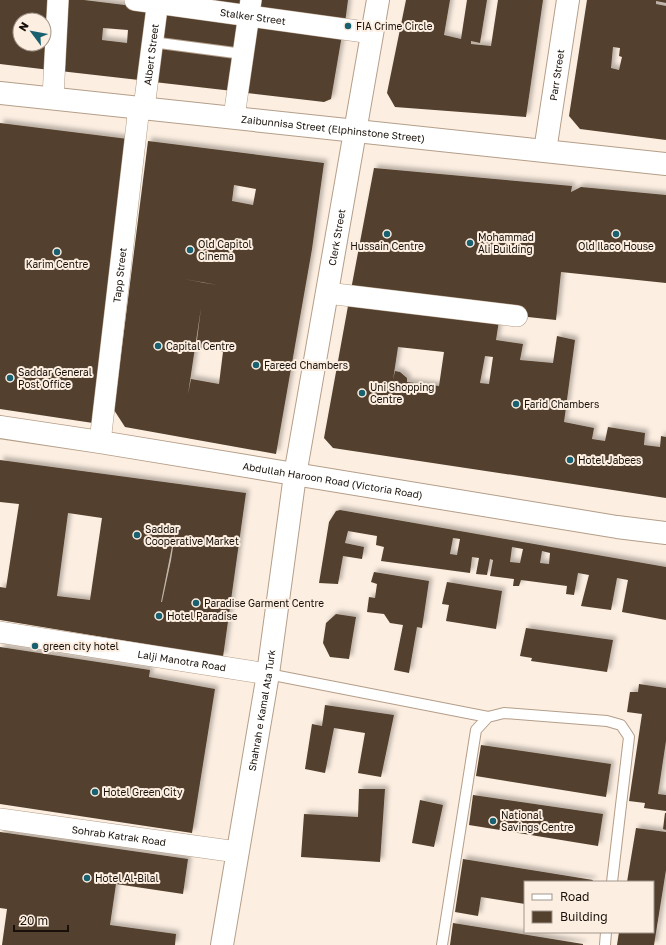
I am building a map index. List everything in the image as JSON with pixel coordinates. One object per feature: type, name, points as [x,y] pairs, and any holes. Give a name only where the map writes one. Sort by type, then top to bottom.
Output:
[{"type":"main road","name":"Clerk Street","points":[[295,475],[378,0]]},
{"type":"main road","name":"Parr Street","points":[[545,151],[568,0]]},
{"type":"main road","name":"Zaibunnisa Street (Elphinstone Street)","points":[[0,93],[666,164]]},
{"type":"main road","name":"Abdullah Haroon Road (Victoria Road)","points":[[0,427],[100,442],[609,526],[666,533]]},
{"type":"main road","name":"Shahrah e Kamal Ata Turk","points":[[222,945],[268,674],[295,475]]},
{"type":"street","points":[[53,98],[58,0]]},
{"type":"street","name":"Stalker Street","points":[[135,0],[250,8],[372,33]]},
{"type":"street","name":"Albert Street","points":[[142,108],[157,1]]},
{"type":"street","points":[[234,117],[250,8]]},
{"type":"street","name":"Tapp Street","points":[[100,442],[142,108]]},
{"type":"street","points":[[327,294],[518,316]]},
{"type":"street","name":"Lalji Manotra Road","points":[[0,632],[268,674]]},
{"type":"street","name":"Sohrab Katrak Road","points":[[0,818],[237,852]]},
{"type":"lane","points":[[152,42],[243,54]]},
{"type":"lane","points":[[268,674],[488,717],[504,713],[607,721],[620,726],[629,737],[612,881]]},
{"type":"lane","points":[[442,945],[476,730],[488,717]]},
{"type":"lane","points":[[605,945],[606,933]]},
{"type":"building","points":[[0,0],[52,0],[52,12],[12,12],[12,52],[51,52],[50,70],[0,64]]},
{"type":"building","points":[[63,0],[84,0],[149,8],[139,80],[60,71]],"holes":[[[103,28],[128,30],[127,43],[102,40]]]},
{"type":"building","points":[[182,0],[246,0],[244,9]]},
{"type":"building","points":[[257,0],[348,0],[345,23],[255,11]]},
{"type":"building","points":[[406,0],[450,0],[444,35],[461,39],[467,0],[487,0],[480,43],[471,41],[471,44],[491,46],[498,0],[543,0],[526,117],[395,107],[387,93]]},
{"type":"building","points":[[587,0],[666,0],[666,3],[656,1],[656,4],[666,6],[666,140],[580,129],[569,116]],"holes":[[[613,47],[620,48],[619,56],[622,57],[619,70],[611,68]]]},
{"type":"building","points":[[163,9],[243,20],[233,91],[154,82]]},
{"type":"building","points":[[254,21],[342,35],[331,99],[324,102],[247,93]]},
{"type":"building","points":[[0,123],[128,139],[93,423],[0,409]]},
{"type":"building","points":[[148,141],[324,163],[312,249],[276,454],[125,427],[114,410]],"holes":[[[234,185],[256,189],[253,205],[232,201]],[[201,308],[196,348],[223,352],[219,384],[191,379],[188,394]]]},
{"type":"building","points":[[374,168],[572,186],[571,192],[581,187],[666,195],[666,283],[561,272],[556,320],[500,314],[496,340],[523,344],[520,360],[553,363],[557,336],[575,340],[564,422],[594,428],[592,439],[605,441],[608,427],[645,433],[644,445],[660,447],[661,436],[666,437],[666,498],[333,448],[324,438]],"holes":[[[398,347],[444,352],[439,386],[407,382],[407,378],[400,372],[395,371],[393,380]],[[485,356],[493,357],[489,384],[480,383]]]},
{"type":"building","name":"Saddar Cooperative Market","points":[[0,460],[246,493],[223,657],[0,620],[0,587],[6,588],[19,504],[0,502]],"holes":[[[68,513],[102,518],[90,600],[57,596]],[[177,521],[171,560],[161,602]]]},
{"type":"building","points":[[340,510],[666,567],[666,620],[622,612],[628,580],[617,578],[611,610],[581,606],[589,575],[578,573],[574,595],[566,594],[567,586],[521,580],[519,586],[513,586],[514,579],[490,576],[493,560],[490,559],[487,575],[476,574],[479,558],[472,557],[470,573],[381,561],[384,547],[376,545],[377,536],[348,531],[345,543],[364,547],[362,559],[343,556],[338,584],[319,583],[329,522],[336,511]],"holes":[[[453,538],[460,539],[457,555],[450,554]],[[512,547],[523,549],[520,563],[510,562]],[[542,551],[550,553],[549,564],[540,563]]]},
{"type":"building","points":[[374,572],[429,581],[422,628],[417,627],[409,673],[394,670],[403,625],[390,623],[384,614],[367,612],[369,597],[375,598],[377,584],[371,582]]},
{"type":"building","points":[[447,582],[502,591],[496,629],[446,621],[449,605],[442,604]]},
{"type":"building","points":[[336,614],[356,617],[349,659],[330,657],[323,643],[326,623]]},
{"type":"building","points":[[526,628],[613,640],[607,672],[531,661],[532,658],[520,656]]},
{"type":"building","points":[[0,647],[150,670],[149,677],[215,689],[192,833],[0,804]]},
{"type":"building","points":[[639,684],[666,688],[666,741],[658,794],[666,795],[666,811],[644,808],[645,803],[629,801],[642,714],[627,712],[630,692],[638,692]]},
{"type":"building","points":[[325,705],[394,715],[381,777],[358,773],[365,733],[334,728],[325,773],[305,769],[312,724],[322,726]]},
{"type":"building","points":[[481,745],[611,764],[606,797],[476,776]]},
{"type":"building","points":[[359,789],[385,789],[380,862],[301,857],[304,814],[358,817]]},
{"type":"building","points":[[473,795],[603,814],[598,846],[469,825]]},
{"type":"building","points":[[420,800],[443,805],[434,847],[412,843]]},
{"type":"building","points":[[666,813],[666,830],[663,829]]},
{"type":"building","points":[[636,828],[666,832],[666,870],[654,945],[617,945],[619,933],[654,933],[654,881],[627,881]]},
{"type":"building","points":[[0,832],[188,859],[183,894],[116,884],[110,925],[176,934],[175,945],[2,945],[7,909],[0,908]]},
{"type":"building","points":[[463,859],[593,880],[524,881],[524,904],[481,897],[478,916],[455,912]]},
{"type":"building","points":[[453,923],[583,944],[583,945],[450,945]]},
{"type":"place","name":"FIA Crime Circle","points":[[348,26]]},
{"type":"place","name":"Hussain Centre","points":[[387,234]]},
{"type":"place","name":"Old Ilaco House","points":[[616,234]]},
{"type":"place","name":"Mohammad Ali Building","points":[[470,243]]},
{"type":"place","name":"Old Capitol Cinema","points":[[190,250]]},
{"type":"place","name":"Karim Centre","points":[[57,252]]},
{"type":"place","name":"Capital Centre","points":[[158,346]]},
{"type":"place","name":"Fareed Chambers","points":[[256,365]]},
{"type":"place","name":"Saddar General Post Office","points":[[10,378]]},
{"type":"place","name":"Uni Shopping Centre","points":[[362,393]]},
{"type":"place","name":"Farid Chambers","points":[[516,404]]},
{"type":"place","name":"Hotel Jabees","points":[[570,460]]},
{"type":"place","name":"Saddar Cooperative Market","points":[[137,535]]},
{"type":"place","name":"Paradise Garment Centre","points":[[196,603]]},
{"type":"place","name":"Hotel Paradise","points":[[159,616]]},
{"type":"place","name":"green city hotel","points":[[35,646]]},
{"type":"place","name":"Hotel Green City","points":[[95,792]]},
{"type":"place","name":"National Savings Centre","points":[[493,821]]},
{"type":"place","name":"Hotel Al-Bilal","points":[[87,878]]}]
